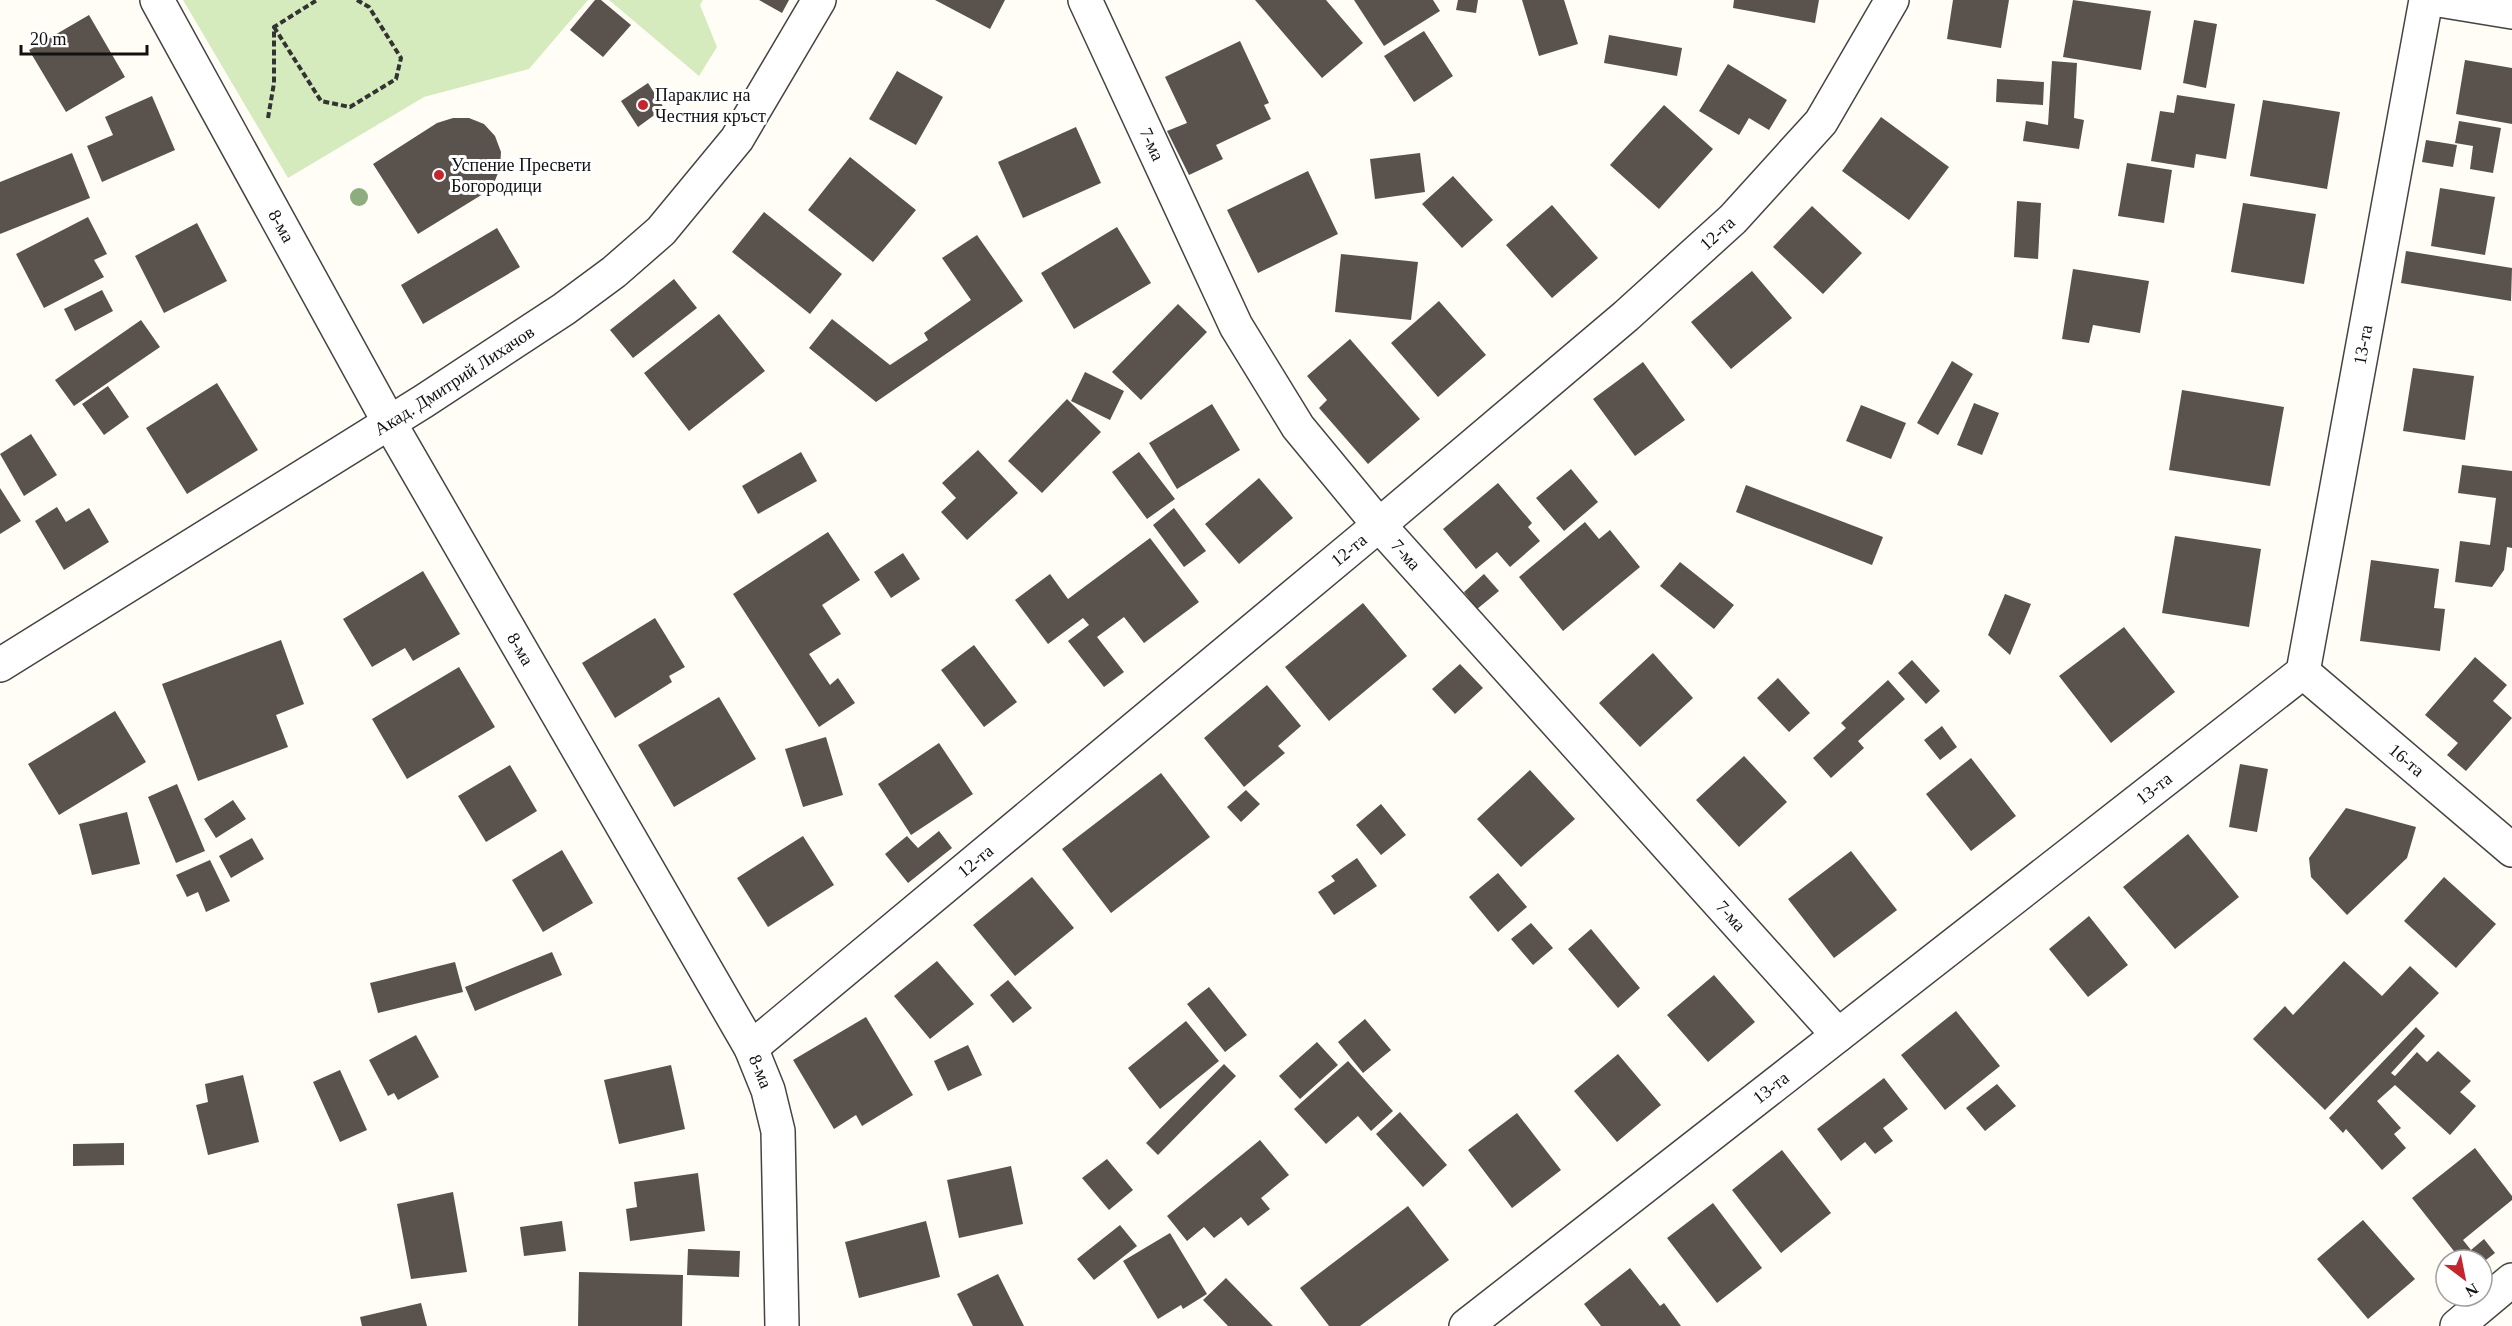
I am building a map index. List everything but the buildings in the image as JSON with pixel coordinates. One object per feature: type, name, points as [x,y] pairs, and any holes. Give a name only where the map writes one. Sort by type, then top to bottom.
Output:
[{"type":"street","name":"8-ма","points":[[157,0],[389,422],[752,1048],[768,1090],[778,1131],[782,1326]]},
{"type":"street","name":"Акад. Дмитрий Лихачов","points":[[0,665],[389,422],[564,309],[661,231],[737,139],[819,0]]},
{"type":"street","name":"7-ма","points":[[1085,0],[1236,326],[1298,427],[1379,525],[1838,1035]]},
{"type":"street","name":"12-та","points":[[752,1048],[1379,525],[1626,316],[1733,219],[1821,122],[1892,0]]},
{"type":"street","name":"13-та","points":[[1466,1326],[2302,672],[2426,0]]},
{"type":"street","points":[[2439,0],[2512,12]]},
{"type":"street","name":"16-та","points":[[2302,672],[2512,850]]},
{"type":"street","points":[[2457,1326],[2512,1280]]},
{"type":"path","points":[[274,27],[317,0]]},
{"type":"path","points":[[274,27],[321,101],[350,107],[396,79],[401,58],[369,7],[357,0]]},
{"type":"path","points":[[256,180],[274,83],[274,27]]},
{"type":"green space","points":[[183,0],[588,0],[529,69],[424,97],[288,178]]},
{"type":"green space","points":[[609,0],[703,0],[700,5],[717,47],[699,76]]},
{"type":"place","name":"Параклис на Честния кръст","points":[[643,105]]},
{"type":"place","name":"Успение Пресвети Богородици","points":[[439,175]]}]
